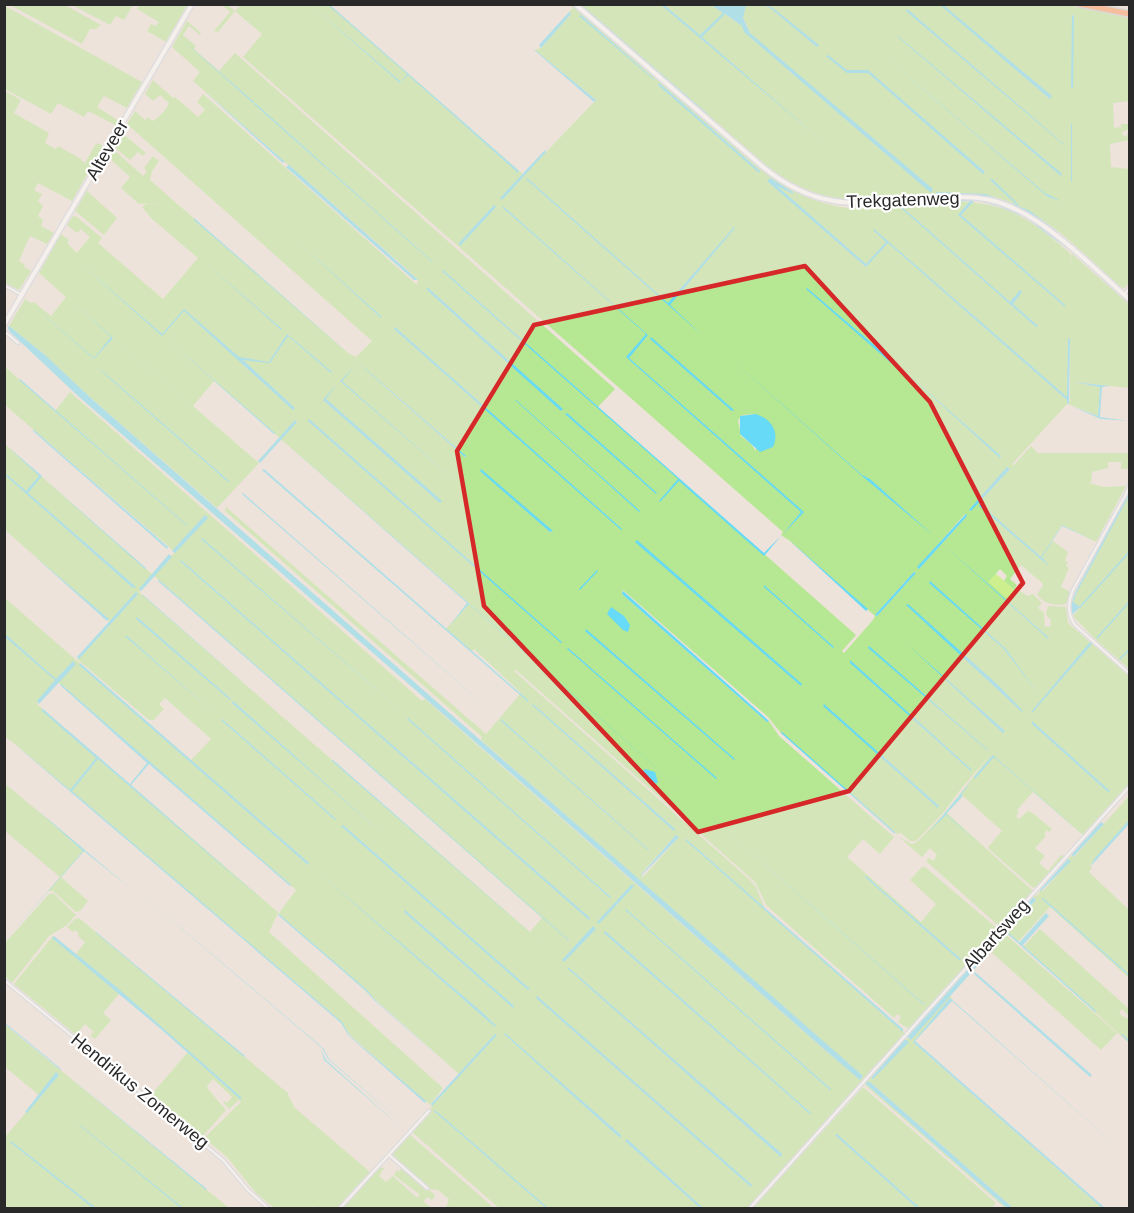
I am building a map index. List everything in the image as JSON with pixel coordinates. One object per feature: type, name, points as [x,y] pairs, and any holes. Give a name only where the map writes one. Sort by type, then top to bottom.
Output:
[{"type":"highway","points":[[1080,4],[1130,14]]},
{"type":"street","name":"Alteveer","points":[[4,326],[192,4]]},
{"type":"street","name":"Trekgatenweg","points":[[575,4],[763,167],[789,186],[813,197],[851,205],[953,197],[977,198],[1004,204],[1023,212],[1045,226],[1130,300]]},
{"type":"street","points":[[4,285],[22,295]]},
{"type":"street","points":[[1124,295],[1130,287]]},
{"type":"street","points":[[4,331],[18,343]]},
{"type":"street","points":[[1130,483],[1073,590],[1068,607],[1071,620],[1077,628],[1130,674]]},
{"type":"street","name":"Albartsweg","points":[[750,1209],[1130,786]]},
{"type":"street","name":"Hendrikus Zomerweg","points":[[4,980],[223,1160],[248,1190],[268,1209]]},
{"type":"street","points":[[340,1209],[429,1112]]},
{"type":"street","points":[[389,1155],[427,1188]]},
{"type":"highlighted area","points":[[805,266],[930,402],[1023,583],[849,791],[698,832],[484,606],[457,451],[534,325]]},
{"type":"green space","points":[[133,4],[124,20],[116,16],[110,25],[72,5]]},
{"type":"green space","points":[[746,4],[769,7],[767,5],[1064,4],[1129,18],[1129,101],[1113,103],[1114,128],[1121,127],[1121,124],[1129,124],[1129,129],[1121,133],[1126,137],[1129,131],[1129,140],[1110,144],[1111,167],[1129,169],[1129,283],[1123,289],[1056,230],[1019,206],[999,198],[953,193],[842,200],[818,194],[786,179],[744,148],[580,5],[711,5],[748,27],[743,18]]},
{"type":"green space","points":[[10,5],[65,5],[101,25],[96,29],[90,29],[82,44]]},
{"type":"green space","points":[[140,5],[187,5],[166,42],[147,31],[151,24],[156,26],[159,22],[137,9]]},
{"type":"green space","points":[[222,5],[228,5],[235,11],[218,32],[214,31],[230,12]]},
{"type":"green space","points":[[241,5],[330,5],[524,175],[596,100],[535,50],[541,48],[571,14],[569,12],[573,8],[569,5],[573,5],[777,181],[794,191],[823,203],[852,208],[956,201],[992,205],[1030,222],[1070,253],[1071,264],[1071,253],[1129,304],[1129,388],[1073,382],[1100,387],[1098,416],[1068,404],[1070,401],[1070,339],[1068,338],[1067,404],[1012,464],[1014,465],[1031,446],[1038,453],[1129,453],[1129,469],[1121,469],[1121,462],[1108,462],[1108,468],[1092,472],[1091,483],[1085,482],[1104,487],[1126,486],[1096,542],[1062,525],[1048,547],[1053,541],[1068,552],[1065,561],[1068,562],[1066,566],[1069,568],[1061,587],[1070,592],[1066,604],[1058,605],[1043,600],[1037,594],[1043,586],[1042,583],[1021,565],[1010,579],[1017,585],[1015,588],[1028,596],[1033,594],[1042,603],[1038,608],[1044,613],[1045,627],[1051,626],[1050,618],[1046,614],[1048,606],[1066,607],[1068,623],[1129,676],[1129,785],[1084,836],[1033,792],[1017,810],[1019,812],[1016,816],[1019,819],[1028,811],[1052,829],[1049,832],[1047,830],[1044,834],[1046,836],[1035,848],[1045,856],[1039,863],[1048,871],[1061,855],[1065,856],[1037,888],[1032,887],[989,849],[988,847],[1002,831],[963,796],[947,813],[1033,891],[1001,928],[926,861],[929,858],[933,861],[937,855],[930,848],[922,857],[899,837],[912,844],[917,842],[945,813],[991,754],[944,812],[916,841],[910,841],[901,833],[897,834],[781,733],[768,717],[623,590],[622,594],[767,722],[769,721],[779,736],[894,837],[880,854],[863,839],[847,857],[921,922],[936,904],[910,880],[922,867],[925,867],[999,930],[909,1029],[898,1022],[901,1017],[898,1014],[894,1018],[767,906],[755,882],[516,670],[514,671],[750,880],[756,887],[765,909],[905,1033],[747,1208],[499,1208],[412,1132],[459,1074],[278,913],[269,932],[443,1088],[430,1105],[352,1037],[335,1016],[16,745],[7,738],[5,740],[5,598],[191,760],[211,739],[165,698],[159,704],[164,709],[154,720],[149,720],[77,659],[110,622],[5,530],[5,444],[153,575],[175,552],[5,405],[5,367],[55,411],[70,392],[422,701],[425,699],[825,1050],[859,1079],[862,1077],[225,511],[226,507],[486,734],[521,693],[474,649],[472,651],[446,629],[469,603],[214,381],[193,406],[259,463],[217,508],[45,355],[9,326],[25,299],[30,303],[34,302],[51,316],[66,297],[39,273],[61,234],[69,240],[67,243],[77,253],[90,237],[81,229],[77,233],[67,225],[73,216],[102,238],[98,243],[163,299],[198,258],[152,219],[142,207],[146,204],[161,203],[139,204],[121,188],[130,177],[108,157],[113,149],[143,176],[147,171],[144,168],[153,156],[159,161],[152,171],[150,180],[348,353],[356,357],[372,341],[127,124],[135,111],[145,120],[148,117],[152,121],[160,116],[168,106],[169,103],[160,95],[153,101],[145,94],[153,80],[198,117],[205,110],[197,102],[203,94],[417,285],[418,280],[401,264],[193,81],[200,72],[172,47],[187,21],[201,33],[200,35],[189,26],[183,35],[196,46],[194,49],[219,71],[235,53],[615,389],[598,407],[856,635],[842,651],[844,653],[873,620],[875,616],[781,535],[783,532],[243,57],[262,34],[235,11]],"holes":[[[359,364],[467,457],[465,457]],[[756,414],[756,451],[741,436],[738,420],[743,415]],[[1007,468],[1010,469],[970,511]],[[481,470],[552,531],[550,532]],[[965,514],[967,516],[919,569],[918,567]],[[1000,569],[1007,576],[1004,581],[1018,593],[989,582]],[[914,572],[916,573],[877,616],[875,615]],[[153,575],[542,918],[530,932],[139,592]],[[58,682],[296,890],[279,913],[37,704]],[[676,835],[679,837],[643,877],[641,874]]]},
{"type":"green space","points":[[5,6],[142,82],[127,108],[104,96],[97,107],[119,121],[117,126],[88,111],[84,117],[58,103],[51,114],[5,89]]},
{"type":"green space","points":[[5,91],[21,100],[14,113],[49,133],[45,143],[56,149],[58,146],[85,163],[95,145],[98,143],[103,146],[72,201],[38,183],[34,190],[42,194],[38,201],[43,206],[38,216],[43,220],[41,226],[54,233],[47,244],[30,236],[19,261],[31,271],[19,290],[5,283]]},
{"type":"green space","points":[[122,133],[146,153],[143,156],[138,152],[130,160],[114,147]]},
{"type":"green space","points":[[87,191],[117,218],[104,235],[75,211]]},
{"type":"green space","points":[[1129,495],[1129,669],[1073,616],[1080,607],[1073,602]]},
{"type":"green space","points":[[996,574],[1018,593],[1011,602],[988,582]]},
{"type":"green space","points":[[4,783],[85,850],[61,877],[88,901],[80,911],[76,912],[53,891],[48,891],[60,877],[5,831]]},
{"type":"green space","points":[[1129,796],[1129,820],[1090,865],[1092,868],[1089,872],[1129,910],[1129,978],[1050,907],[1018,942],[1006,933],[1036,900],[1033,897],[1037,894],[1038,896],[1040,890],[1043,891],[1070,861],[1068,859],[1072,855],[1074,857]]},
{"type":"green space","points":[[53,893],[76,915],[67,925],[49,936],[12,983],[5,976],[5,943],[49,894]]},
{"type":"green space","points":[[79,918],[289,1094],[295,1108],[370,1172],[337,1208],[313,1206],[310,1208],[274,1208],[256,1193],[227,1157],[204,1138],[241,1102],[239,1100],[229,1109],[223,1102],[227,1103],[232,1097],[213,1079],[207,1086],[208,1089],[226,1110],[202,1137],[151,1095],[188,1052],[129,999],[119,994],[103,1013],[111,1020],[95,1039],[90,1036],[94,1032],[85,1024],[76,1035],[14,984],[53,936],[76,954],[85,942],[78,936],[79,933],[67,927]]},
{"type":"green space","points":[[1040,929],[1129,1009],[1129,1016],[1122,1009],[1119,1012],[1129,1019],[1129,1043],[1023,947]]},
{"type":"green space","points":[[1005,934],[1117,1033],[1101,1050],[990,951]]},
{"type":"green space","points":[[950,996],[953,1000],[951,999],[913,1042],[1102,1208],[1013,1208],[870,1082],[866,1082],[1007,1208],[1005,1208],[865,1085],[866,1081],[905,1038],[911,1039]],"holes":[[[905,1040],[908,1042],[872,1080],[872,1077]]]},
{"type":"green space","points":[[4,1024],[229,1208],[5,1208],[5,1135],[40,1096],[5,1067]]},
{"type":"green space","points":[[863,1087],[996,1203],[992,1208],[920,1208],[836,1134],[917,1208],[753,1208]]},
{"type":"green space","points":[[409,1134],[494,1208],[446,1208],[449,1199],[438,1190],[430,1189],[391,1154]]},
{"type":"green space","points":[[379,1167],[384,1168],[379,1176],[386,1182],[393,1176],[416,1197],[419,1197],[419,1194],[394,1175],[402,1167],[434,1194],[432,1200],[427,1197],[424,1201],[432,1208],[342,1208]]},
{"type":"water","points":[[311,5],[401,82],[400,83]]},
{"type":"water","points":[[328,5],[519,171],[518,173],[408,75],[401,82],[407,74]]},
{"type":"water","points":[[661,5],[664,5],[700,35],[723,13],[711,5],[746,5],[743,18],[750,33],[933,189],[931,193],[744,32],[742,26],[725,14],[702,37],[822,141]]},
{"type":"water","points":[[762,5],[773,8],[819,45],[817,47],[769,7]]},
{"type":"water","points":[[940,5],[943,5],[1052,96],[1050,99]]},
{"type":"water","points":[[583,6],[708,114],[707,116],[582,8]]},
{"type":"water","points":[[907,9],[1065,145],[906,11]]},
{"type":"water","points":[[569,12],[571,14],[541,48],[539,45]]},
{"type":"water","points":[[581,15],[654,79],[654,80],[579,16]]},
{"type":"water","points":[[1072,15],[1074,16],[1073,88],[1071,87]]},
{"type":"water","points":[[179,37],[254,102],[253,103]]},
{"type":"water","points":[[898,37],[1062,174],[1061,176]]},
{"type":"water","points":[[535,50],[596,100],[594,102]]},
{"type":"water","points":[[882,54],[1045,193],[1061,201],[1048,197]]},
{"type":"water","points":[[828,55],[847,70],[868,70],[985,172],[983,174],[868,73],[847,73],[826,56]]},
{"type":"water","points":[[659,83],[760,171],[759,173],[658,85]]},
{"type":"water","points":[[204,91],[285,162],[283,163]]},
{"type":"water","points":[[255,103],[433,262],[254,104]]},
{"type":"water","points":[[1071,124],[1072,181],[1071,182]]},
{"type":"water","points":[[545,150],[546,152],[502,200],[500,198]]},
{"type":"water","points":[[289,165],[418,280],[414,280],[286,167]]},
{"type":"water","points":[[770,178],[793,192],[793,194],[777,186],[866,264],[886,242],[874,229],[1067,397],[1068,339],[1070,338],[1069,403],[1067,404],[1067,400],[888,243],[866,267],[767,181]]},
{"type":"water","points":[[526,179],[668,303],[734,227],[670,305],[702,335]]},
{"type":"water","points":[[992,179],[1018,206],[1030,211],[1057,231],[1056,233],[1027,212],[1000,200],[971,195],[936,194],[936,192],[985,194],[1017,205],[990,180]]},
{"type":"water","points":[[940,200],[975,200],[961,215],[1065,307],[958,215],[970,201],[940,202]]},
{"type":"water","points":[[978,201],[1003,205],[1015,210],[1038,225],[1069,250],[1026,218],[998,206]]},
{"type":"water","points":[[494,205],[496,207],[460,246],[459,243]]},
{"type":"water","points":[[503,206],[648,335],[629,358],[804,512],[783,534],[801,512],[626,357],[646,334]]},
{"type":"water","points":[[902,207],[1010,302],[1020,290],[1022,292],[1013,304],[1038,326],[1036,327]]},
{"type":"water","points":[[194,218],[350,355],[194,220]]},
{"type":"water","points":[[297,241],[382,317],[380,317]]},
{"type":"water","points":[[205,262],[282,329],[281,330]]},
{"type":"water","points":[[81,264],[162,334],[184,309],[239,357],[269,362],[287,334],[332,372],[288,336],[270,363],[243,360],[295,408],[293,410],[184,311],[162,336]]},
{"type":"water","points":[[443,270],[764,553],[781,536],[764,556],[679,481],[660,502],[678,479]]},
{"type":"water","points":[[427,287],[563,409],[561,411],[427,290]]},
{"type":"water","points":[[807,288],[901,368],[899,370]]},
{"type":"water","points":[[25,299],[94,358],[111,337],[69,299],[249,458],[113,338],[94,359]]},
{"type":"water","points":[[9,326],[45,355],[93,400],[863,1076],[860,1080],[78,396],[10,332]]},
{"type":"water","points":[[395,327],[622,529],[394,329]]},
{"type":"water","points":[[651,337],[734,410],[732,411],[650,339]]},
{"type":"water","points":[[166,338],[275,433],[274,434]]},
{"type":"water","points":[[723,352],[862,475],[870,479],[934,536],[862,476]]},
{"type":"water","points":[[358,363],[368,371],[466,456],[465,457]]},
{"type":"water","points":[[356,365],[342,381],[460,485],[340,381]]},
{"type":"water","points":[[98,367],[229,481],[228,482]]},
{"type":"water","points":[[903,370],[1001,456],[1000,458]]},
{"type":"water","points":[[20,379],[188,526],[19,380]]},
{"type":"water","points":[[1073,382],[1110,386],[1102,387],[1100,417],[1129,421],[1101,419],[1071,406],[1098,416],[1100,387]]},
{"type":"water","points":[[337,384],[326,399],[442,501],[440,503],[323,400]]},
{"type":"water","points":[[516,400],[640,511],[639,512]]},
{"type":"water","points":[[567,413],[657,493],[565,414]]},
{"type":"water","points":[[756,414],[766,419],[775,431],[773,447],[760,452],[740,434],[740,416]]},
{"type":"water","points":[[309,419],[562,642],[308,421]]},
{"type":"water","points":[[295,420],[297,422],[260,463],[258,461]]},
{"type":"water","points":[[33,431],[168,547],[167,549]]},
{"type":"water","points":[[284,441],[699,805],[469,604],[449,626],[467,603]]},
{"type":"water","points":[[9,448],[42,476],[28,493],[136,587],[133,588],[5,475],[5,473],[26,491],[39,476]]},
{"type":"water","points":[[1007,467],[1010,469],[971,511],[969,510]]},
{"type":"water","points":[[264,469],[529,701],[262,470]]},
{"type":"water","points":[[481,469],[553,531],[550,532],[480,471]]},
{"type":"water","points":[[46,481],[146,568],[145,569]]},
{"type":"water","points":[[1129,492],[1129,496],[1077,592],[1073,602],[1080,607],[1072,615],[1071,604],[1076,591]]},
{"type":"water","points":[[243,493],[498,717],[242,494]]},
{"type":"water","points":[[980,504],[1041,557],[1062,525],[1093,540],[1062,526],[1042,557],[1049,566],[979,506]]},
{"type":"water","points":[[966,514],[967,516],[919,569],[917,567]]},
{"type":"water","points":[[205,515],[208,518],[175,553],[172,551]]},
{"type":"water","points":[[202,538],[406,715],[201,539]]},
{"type":"water","points":[[637,540],[802,684],[801,686],[635,542]]},
{"type":"water","points":[[789,540],[868,609],[866,611]]},
{"type":"water","points":[[945,546],[1049,638],[1048,639]]},
{"type":"water","points":[[32,554],[109,619],[107,621]]},
{"type":"water","points":[[169,554],[172,557],[141,591],[139,589]]},
{"type":"water","points":[[180,561],[590,918],[589,920]]},
{"type":"water","points":[[914,572],[916,573],[877,616],[875,615]]},
{"type":"water","points":[[158,581],[569,940],[569,941]]},
{"type":"water","points":[[930,581],[1006,649],[1039,695],[1004,649],[929,583]]},
{"type":"water","points":[[764,585],[834,647],[764,587]]},
{"type":"water","points":[[623,591],[769,721],[767,722],[622,594]]},
{"type":"water","points":[[136,592],[138,594],[79,659],[77,657]]},
{"type":"water","points":[[142,595],[143,595],[269,705]]},
{"type":"water","points":[[908,604],[999,686],[1023,711],[906,605]]},
{"type":"water","points":[[611,607],[624,616],[630,625],[628,632],[607,614]]},
{"type":"water","points":[[137,617],[231,699],[136,619]]},
{"type":"water","points":[[586,629],[735,759],[585,631]]},
{"type":"water","points":[[5,634],[56,679],[73,661],[76,664],[39,704],[37,701],[55,680],[5,637]]},
{"type":"water","points":[[126,635],[213,712],[126,637]]},
{"type":"water","points":[[1090,642],[1092,644],[1032,713],[1031,712]]},
{"type":"water","points":[[907,644],[1005,731],[1003,733]]},
{"type":"water","points":[[869,646],[988,750],[988,751],[868,648]]},
{"type":"water","points":[[568,648],[717,778],[567,649]]},
{"type":"water","points":[[850,660],[972,770],[850,663]]},
{"type":"water","points":[[80,663],[309,863],[308,865],[79,665]]},
{"type":"water","points":[[61,684],[291,885],[149,764],[131,785],[271,908],[98,759],[72,791],[342,1022],[350,1036],[426,1101],[425,1103],[349,1036],[341,1023],[11,741],[70,790],[96,758],[41,710],[43,709],[130,784],[147,763]]},
{"type":"water","points":[[233,701],[386,837],[232,703]]},
{"type":"water","points":[[824,704],[939,806],[938,808],[823,706]]},
{"type":"water","points":[[532,705],[675,829],[674,831]]},
{"type":"water","points":[[408,718],[611,897],[407,719]]},
{"type":"water","points":[[222,719],[336,819],[221,720]]},
{"type":"water","points":[[501,719],[649,850],[649,851],[501,721]]},
{"type":"water","points":[[1032,721],[1110,791],[1108,792],[1032,724]]},
{"type":"water","points":[[781,733],[895,832],[895,834]]},
{"type":"water","points":[[993,755],[1082,834],[994,757],[975,779],[974,777]]},
{"type":"water","points":[[333,760],[557,957],[332,761]]},
{"type":"water","points":[[645,769],[655,772],[658,783],[647,779],[643,771]]},
{"type":"water","points":[[972,780],[962,797],[946,814],[983,848],[946,815],[929,832]]},
{"type":"water","points":[[36,809],[130,888],[84,851],[5,940],[83,851]]},
{"type":"water","points":[[704,811],[924,1004],[924,1005]]},
{"type":"water","points":[[1129,820],[1129,824],[1090,867],[1095,858]]},
{"type":"water","points":[[1101,822],[1104,824],[1073,857],[1072,854]]},
{"type":"water","points":[[343,825],[530,989],[528,990],[341,826]]},
{"type":"water","points":[[676,835],[679,837],[641,876],[641,875]]},
{"type":"water","points":[[685,840],[903,1029],[903,1032]]},
{"type":"water","points":[[1068,859],[1071,861],[1041,891],[1040,890]]},
{"type":"water","points":[[319,873],[484,1014],[496,1026],[495,1027]]},
{"type":"water","points":[[866,876],[961,959],[959,960]]},
{"type":"water","points":[[632,884],[634,886],[599,924],[597,922]]},
{"type":"water","points":[[135,889],[323,1048],[329,1059],[407,1127],[328,1059],[322,1048]]},
{"type":"water","points":[[1033,897],[1036,900],[1006,933],[1003,931]]},
{"type":"water","points":[[626,909],[831,1089],[625,910]]},
{"type":"water","points":[[405,910],[514,1006],[513,1008],[404,912]]},
{"type":"water","points":[[1046,913],[1049,916],[1022,946],[1019,943]]},
{"type":"water","points":[[278,915],[367,990],[377,1002],[453,1069]]},
{"type":"water","points":[[593,926],[596,929],[564,962],[562,960]]},
{"type":"water","points":[[605,931],[811,1113],[604,933]]},
{"type":"water","points":[[96,932],[245,1056],[244,1057]]},
{"type":"water","points":[[1002,932],[1005,934],[995,946],[911,1040],[907,1037]]},
{"type":"water","points":[[54,936],[120,990],[242,1098],[240,1099],[52,938]]},
{"type":"water","points":[[567,968],[782,1154],[781,1157]]},
{"type":"water","points":[[975,972],[1092,1075],[1090,1077],[974,974]]},
{"type":"water","points":[[537,996],[752,1185],[751,1187],[536,998]]},
{"type":"water","points":[[950,998],[1129,1157],[952,1001],[915,1041],[1105,1208],[1102,1208],[913,1042]]},
{"type":"water","points":[[4,1022],[60,1068],[62,1071],[5,1024]]},
{"type":"water","points":[[495,1034],[497,1035],[432,1106],[431,1104]]},
{"type":"water","points":[[504,1034],[621,1135],[620,1138]]},
{"type":"water","points":[[905,1039],[909,1042],[872,1080],[872,1077]]},
{"type":"water","points":[[321,1050],[326,1060],[404,1130],[324,1060]]},
{"type":"water","points":[[56,1072],[59,1075],[27,1113],[25,1112]]},
{"type":"water","points":[[67,1075],[207,1189],[206,1190]]},
{"type":"water","points":[[866,1082],[870,1082],[1013,1208],[1007,1208]]},
{"type":"water","points":[[80,1125],[183,1208],[181,1208]]},
{"type":"water","points":[[837,1134],[920,1208],[917,1208],[835,1135]]},
{"type":"water","points":[[627,1139],[703,1208],[700,1208],[625,1141]]},
{"type":"water","points":[[11,1141],[96,1208],[93,1208]]},
{"type":"waterway","points":[[1080,607],[1130,551]]},
{"type":"waterway","points":[[580,589],[597,571]]},
{"type":"waterway","points":[[1097,638],[1130,601]]},
{"type":"waterway","points":[[1120,659],[1130,649]]},
{"type":"waterway","points":[[1043,899],[1130,976]]},
{"type":"waterway","points":[[1009,934],[1095,1011]]},
{"type":"waterway","points":[[1122,1035],[1130,1042]]},
{"type":"waterway","points":[[435,1111],[547,1208]]}]
